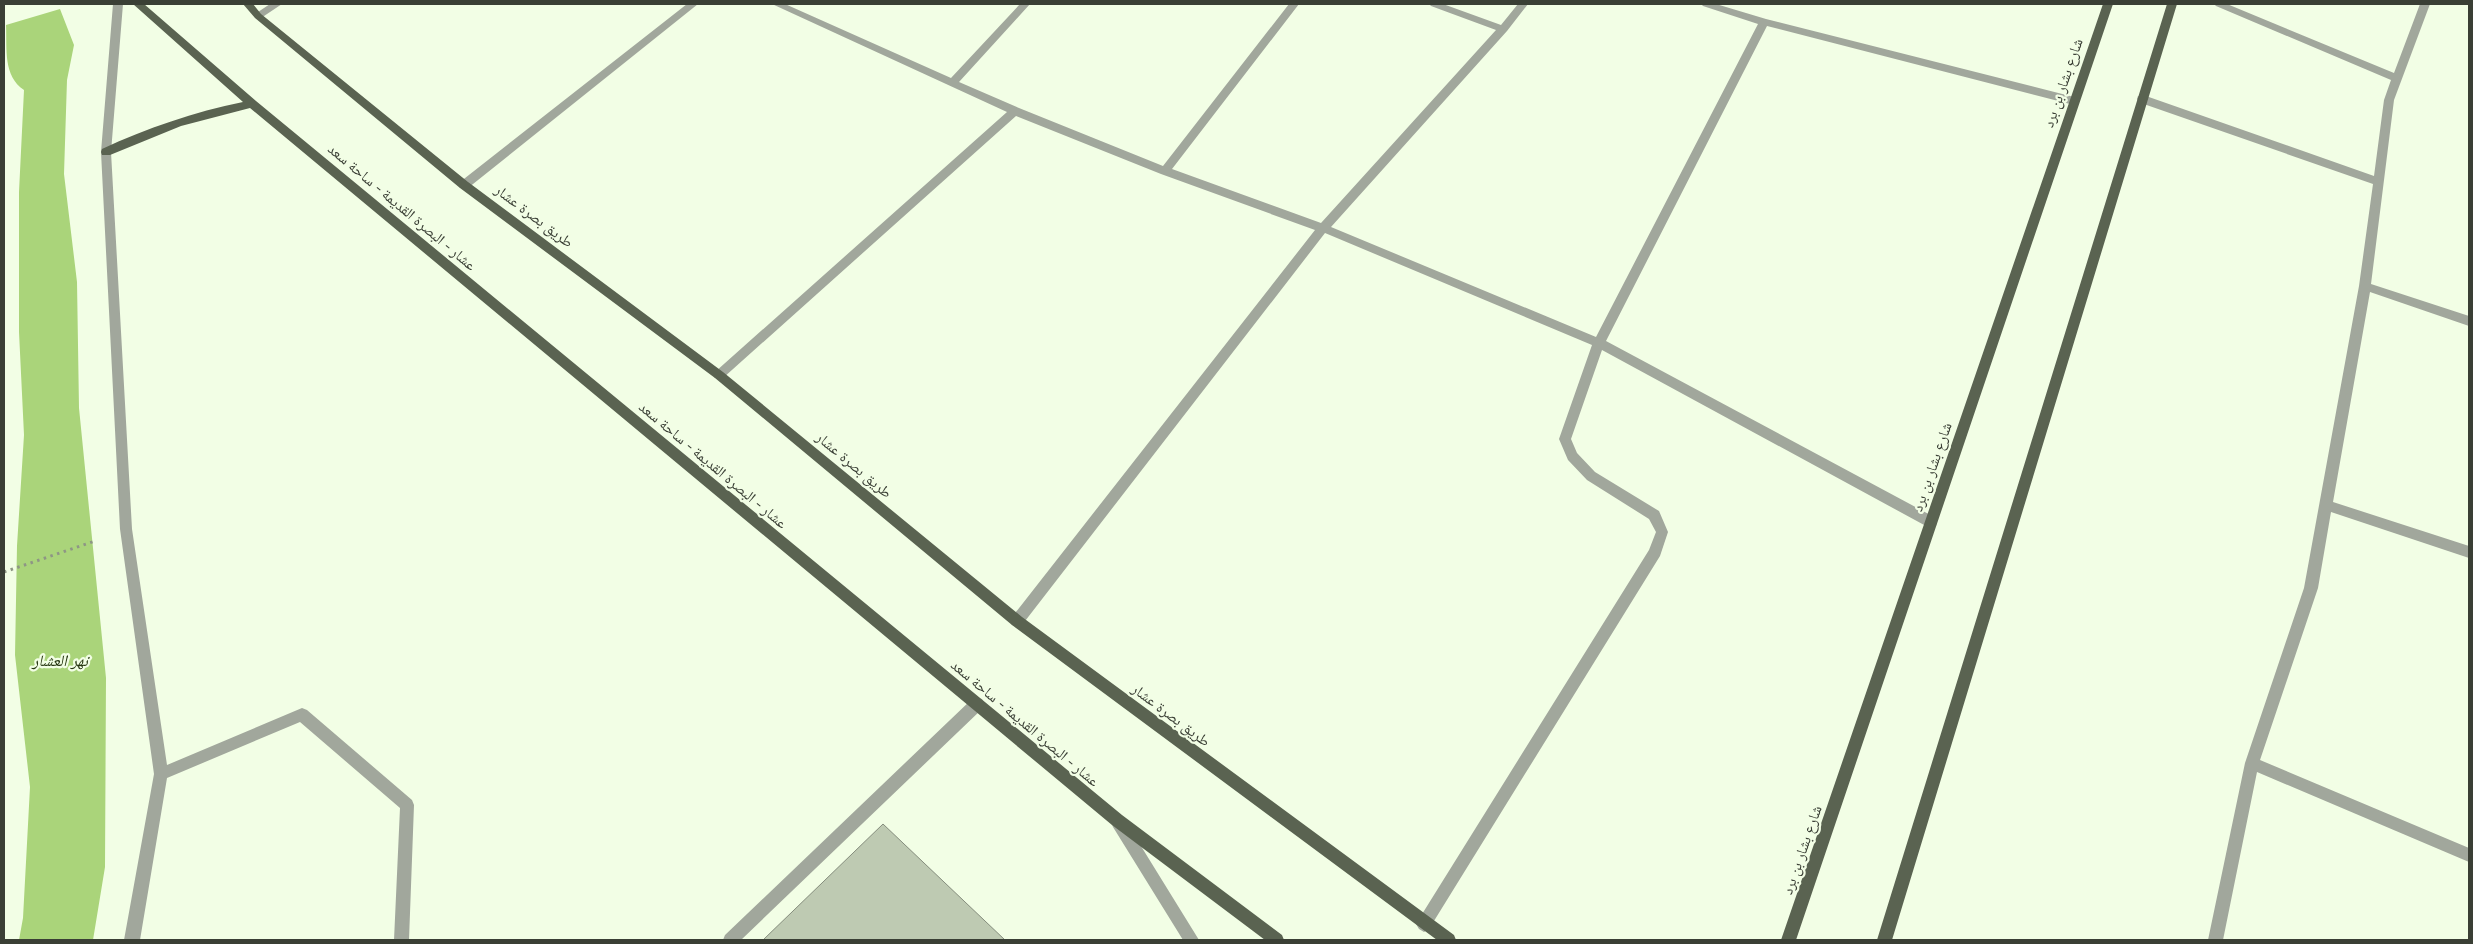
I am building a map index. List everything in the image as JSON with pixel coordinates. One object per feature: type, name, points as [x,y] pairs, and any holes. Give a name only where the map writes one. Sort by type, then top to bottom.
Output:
[{"type":"main road","name":"عشار - البصرة القديمة - ساحة سعد","points":[[138,4],[252,104],[1117,820],[1277,940]]},
{"type":"main road","name":"طريق بصرة عشار","points":[[248,4],[258,16],[464,185],[719,375],[1017,621],[1424,924],[1449,940]]},
{"type":"main road","name":"شارع بشار بن برد","points":[[1788,940],[2108,4]]},
{"type":"main road","points":[[1884,940],[2172,4]]},
{"type":"main road","points":[[106,152],[138,136],[214,112],[252,104]]},
{"type":"main road","points":[[1889,923],[1890,940]]},
{"type":"street","points":[[118,4],[106,152],[126,529],[161,774],[132,940]]},
{"type":"street","points":[[258,16],[276,4]]},
{"type":"street","points":[[464,185],[693,4]]},
{"type":"street","points":[[777,4],[1015,111],[1165,171],[1323,228],[1599,343],[1931,522]]},
{"type":"street","points":[[952,83],[1025,4]]},
{"type":"street","points":[[1165,171],[1294,4]]},
{"type":"street","points":[[1434,4],[1503,29]]},
{"type":"street","points":[[1017,621],[1323,228],[1503,29],[1523,4]]},
{"type":"street","points":[[1706,4],[1764,22],[2074,101]]},
{"type":"street","points":[[2219,4],[2397,78]]},
{"type":"street","points":[[2216,940],[2252,763],[2312,588],[2365,286],[2389,100],[2425,4]]},
{"type":"street","points":[[1424,924],[1654,552],[1662,532],[1654,515],[1591,476],[1572,456],[1565,439],[1599,343],[1764,22]]},
{"type":"street","points":[[2142,99],[2378,182]]},
{"type":"street","points":[[719,375],[1015,111]]},
{"type":"street","points":[[2365,286],[2469,321]]},
{"type":"street","points":[[2326,505],[2469,552]]},
{"type":"street","points":[[730,940],[977,704]]},
{"type":"street","points":[[161,774],[302,715],[407,805],[402,940]]},
{"type":"street","points":[[2252,763],[2469,855]]},
{"type":"street","points":[[1117,820],[1192,940]]},
{"type":"path","points":[[4,572],[105,538]]},
{"type":"water","name":"نهر العشار","points":[[60,9],[74,45],[67,80],[64,174],[77,282],[79,408],[106,678],[105,867],[93,940],[19,940],[23,918],[30,787],[15,655],[17,546],[24,435],[19,332],[19,192],[24,90],[17,84],[9,70],[6,25]]},
{"type":"building","points":[[883,824],[1005,940],[763,940]]}]
